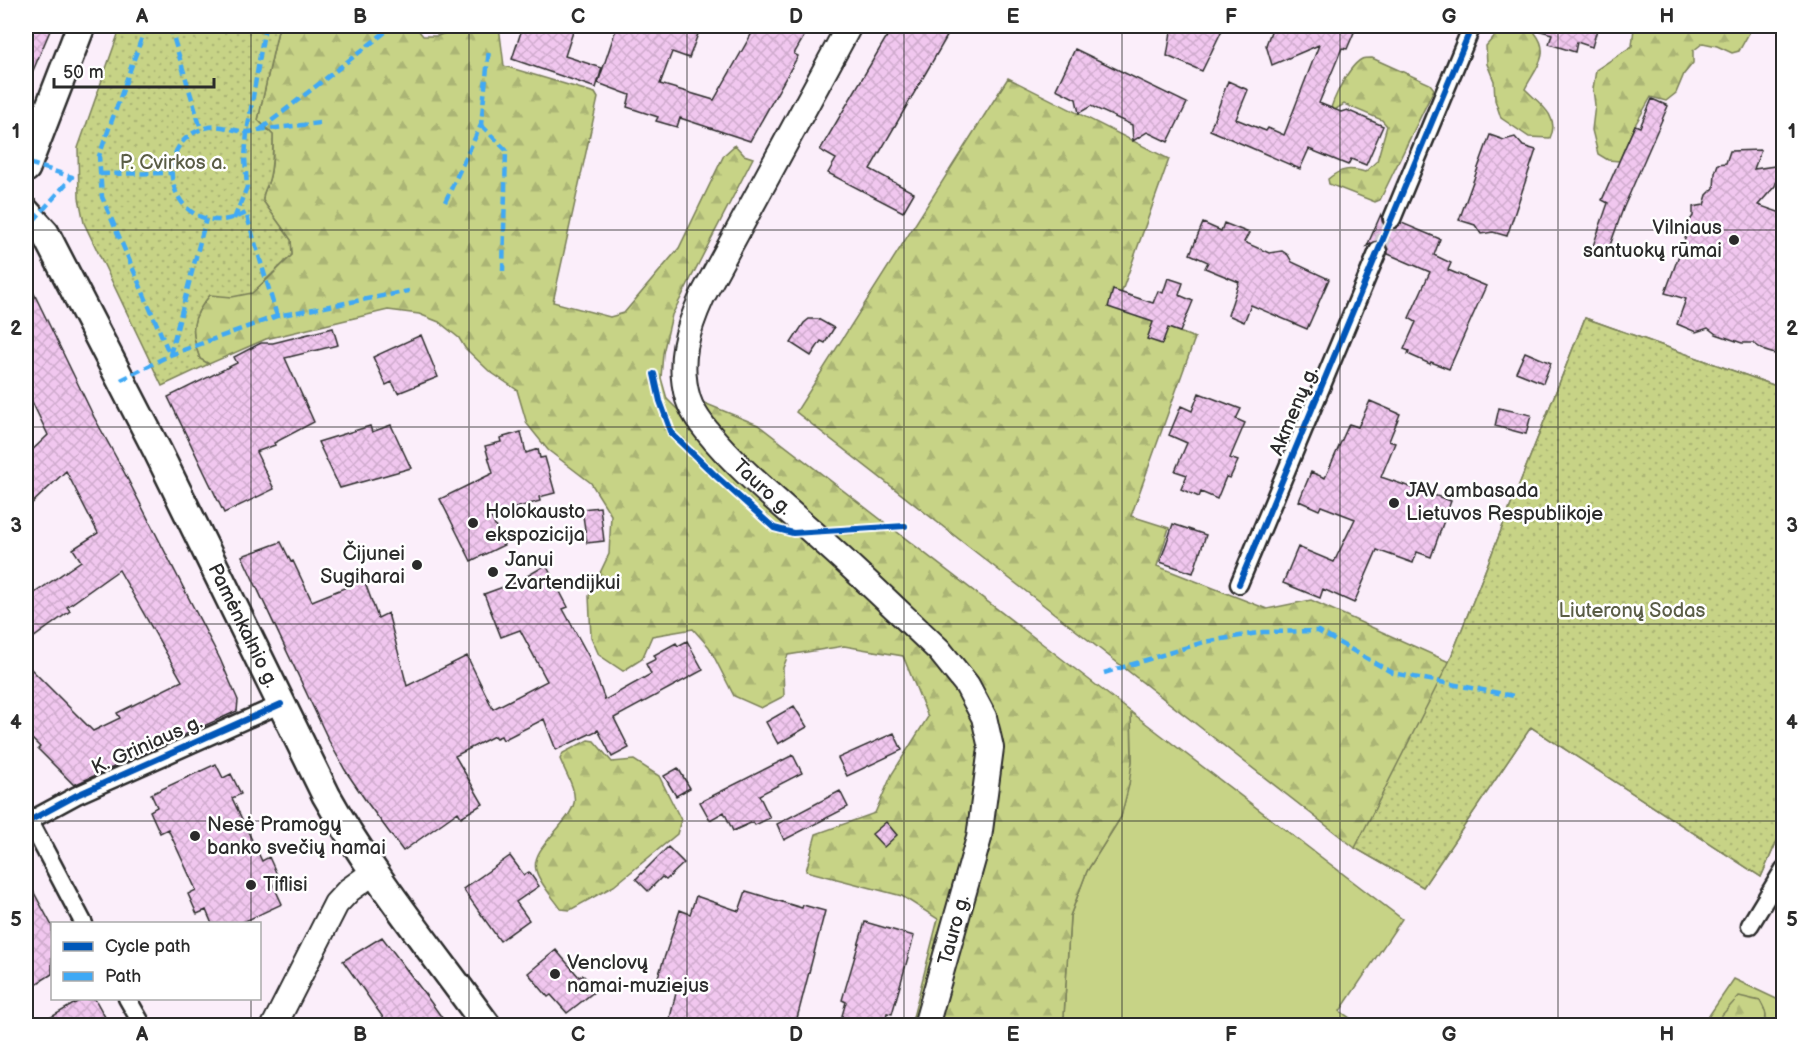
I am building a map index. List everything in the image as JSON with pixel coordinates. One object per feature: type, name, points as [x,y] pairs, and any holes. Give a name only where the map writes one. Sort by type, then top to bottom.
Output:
[{"type":"main road","points":[[26,168],[81,26]]},
{"type":"main road","name":"Tauro g.","points":[[849,26],[702,297],[686,335],[683,371],[688,399],[703,427],[740,465],[939,650],[967,685],[984,717],[991,748],[979,838],[926,1026]]},
{"type":"main road","name":"Pamėnkalnio g.","points":[[26,212],[45,233],[158,452],[344,828],[487,1026]]},
{"type":"main road","points":[[274,1026],[336,904],[349,890],[374,872]]},
{"type":"street","points":[[1392,219],[1472,26]]},
{"type":"street","name":"Akmenų g.","points":[[1239,584],[1378,250]]},
{"type":"street","name":"K. Griniaus g.","points":[[27,818],[281,704]]},
{"type":"street","points":[[27,818],[83,922]]},
{"type":"street","points":[[1750,925],[1784,869]]},
{"type":"street","points":[[128,1000],[143,1026]]},
{"type":"green space","name":"P. Cvirkos a.","points":[[121,26],[279,26],[258,120],[273,135],[271,172],[263,194],[263,201],[291,240],[292,255],[252,293],[232,297],[210,295],[195,318],[193,333],[200,359],[209,364],[162,386],[84,223],[79,198],[78,148]]},
{"type":"green space","points":[[279,26],[415,26],[423,36],[437,36],[465,26],[499,26],[504,66],[595,93],[598,98],[553,302],[610,317],[624,313],[679,248],[724,155],[735,145],[744,155],[753,158],[672,315],[663,353],[661,378],[667,399],[678,410],[702,402],[758,425],[1131,712],[1132,761],[1129,785],[1121,817],[1087,871],[1070,916],[1064,1016],[1057,1025],[911,1025],[938,919],[902,896],[806,871],[816,834],[875,813],[892,774],[928,717],[903,656],[844,646],[788,655],[783,668],[784,696],[761,708],[734,696],[709,647],[693,629],[652,636],[642,659],[623,671],[599,655],[591,637],[589,596],[609,554],[611,515],[591,483],[548,450],[527,424],[517,390],[489,371],[465,348],[459,338],[439,322],[419,314],[388,310],[266,339],[209,364],[200,359],[193,333],[195,318],[210,295],[238,295],[257,288],[292,255],[291,240],[263,201],[263,194],[271,172],[273,135],[258,120]]},
{"type":"green space","points":[[1503,26],[1537,26],[1535,33],[1540,41],[1542,55],[1525,89],[1551,117],[1553,130],[1550,138],[1529,137],[1501,118],[1495,100],[1494,81],[1487,64],[1486,46]]},
{"type":"green space","points":[[1632,26],[1748,26],[1749,33],[1739,51],[1732,53],[1703,43],[1693,51],[1693,63],[1684,74],[1676,93],[1666,101],[1651,97],[1619,161],[1608,160],[1598,154],[1592,130],[1596,70],[1632,46],[1634,28]]},
{"type":"green space","points":[[1372,58],[1430,84],[1434,89],[1380,200],[1375,202],[1329,184],[1328,179],[1346,170],[1365,172],[1377,161],[1387,126],[1382,120],[1344,104],[1336,109],[1328,128],[1333,101],[1344,80],[1356,64],[1363,59]]},
{"type":"green space","points":[[1008,78],[1169,159],[1116,308],[1195,338],[1131,516],[1169,528],[1157,566],[1267,609],[1311,600],[1449,662],[1585,318],[1776,386],[1783,360],[1783,827],[1761,877],[1531,727],[1423,887],[1355,848],[796,412]]},
{"type":"green space","name":"Liuteronų Sodas","points":[[1585,318],[1776,386],[1783,360],[1783,827],[1761,877],[1531,727],[1423,887],[1355,848],[1449,662]]},
{"type":"green space","points":[[1131,712],[1402,919],[1340,1011],[1360,1025],[1057,1026],[1064,1016],[1070,916],[1087,871],[1121,817],[1132,761]]},
{"type":"green space","points":[[588,740],[594,741],[612,762],[634,760],[659,776],[681,820],[677,834],[614,886],[570,910],[561,909],[540,880],[536,862],[544,845],[565,820],[574,803],[572,787],[560,759],[563,753]]},
{"type":"green space","points":[[1734,979],[1783,1002],[1783,1025],[1764,1025],[1766,1018],[1760,1001],[1717,1019],[1713,1025],[1702,1026]]},
{"type":"green space","points":[[1739,996],[1760,1001],[1766,1018],[1764,1025],[1713,1025]]},
{"type":"building","points":[[26,26],[52,26],[26,87]]},
{"type":"building","points":[[523,26],[575,26],[565,56],[602,68],[596,88],[512,59]]},
{"type":"building","points":[[617,26],[701,26],[689,58],[672,52],[660,84],[714,100],[756,26],[810,26],[794,54],[798,56],[750,141],[680,118],[677,127],[656,121],[658,117],[627,107],[630,95],[598,83]]},
{"type":"building","points":[[893,26],[953,26],[870,169],[914,193],[903,212],[828,173],[836,159],[820,150]]},
{"type":"building","points":[[1172,26],[1224,26],[1202,71],[1167,56]]},
{"type":"building","points":[[1273,26],[1365,26],[1355,30],[1347,49],[1342,48],[1319,103],[1341,112],[1347,110],[1383,126],[1366,165],[1351,159],[1348,165],[1309,149],[1300,169],[1210,130],[1228,81],[1248,90],[1236,119],[1266,131],[1268,128],[1284,135],[1319,45],[1272,65],[1266,45]]},
{"type":"building","points":[[1537,26],[1598,26],[1592,47],[1577,42],[1575,52],[1549,44],[1552,34],[1537,30]]},
{"type":"building","points":[[1075,49],[1187,103],[1168,142],[1147,132],[1133,141],[1132,125],[1091,106],[1079,113],[1076,99],[1056,89]]},
{"type":"building","points":[[1652,99],[1668,106],[1623,209],[1608,251],[1593,246],[1608,203],[1602,200],[1635,125],[1640,127]]},
{"type":"building","points":[[1490,135],[1504,140],[1515,137],[1523,146],[1536,150],[1507,236],[1493,232],[1481,234],[1475,225],[1459,220]]},
{"type":"building","name":"Vilniaus santuokų rūmai","points":[[1761,150],[1754,169],[1782,165],[1775,186],[1758,205],[1784,214],[1784,329],[1775,354],[1753,343],[1742,343],[1716,334],[1708,328],[1696,332],[1677,324],[1686,299],[1665,293],[1689,228],[1687,225],[1693,216],[1693,207],[1704,205],[1707,195],[1714,188],[1718,164],[1726,163],[1730,151]]},
{"type":"building","points":[[1381,214],[1383,225],[1387,228],[1394,229],[1402,223],[1440,239],[1434,255],[1451,263],[1448,270],[1486,286],[1449,369],[1431,362],[1430,364],[1408,354],[1409,351],[1404,349],[1416,322],[1409,318],[1430,272],[1388,254],[1387,245],[1383,242],[1376,241],[1367,246]]},
{"type":"building","points":[[1203,223],[1221,231],[1224,223],[1249,233],[1244,242],[1269,253],[1282,251],[1292,262],[1329,279],[1307,329],[1251,305],[1244,322],[1228,315],[1239,282],[1205,268],[1208,262],[1190,254]]},
{"type":"building","points":[[26,277],[94,417],[220,659],[238,700],[237,711],[74,785],[38,749],[40,747],[26,733],[26,664],[93,731],[120,718],[117,713],[182,681],[119,570],[67,607],[70,611],[26,643],[26,599],[81,561],[73,549],[98,533],[66,471],[26,509],[26,456],[48,435],[26,389]]},
{"type":"building","points":[[1168,278],[1183,283],[1179,295],[1193,301],[1180,332],[1168,328],[1162,344],[1147,339],[1153,322],[1108,307],[1113,290],[1153,303],[1158,291],[1163,293]]},
{"type":"building","points":[[809,319],[818,319],[834,328],[825,343],[821,341],[811,356],[791,343]]},
{"type":"building","points":[[333,328],[338,345],[285,358],[314,422],[274,443],[275,445],[256,452],[274,489],[224,513],[168,397],[237,363],[234,357],[261,343],[273,343]]},
{"type":"building","points":[[421,335],[438,377],[398,393],[392,382],[386,385],[373,357]]},
{"type":"building","points":[[1525,352],[1551,363],[1543,383],[1516,372]]},
{"type":"building","points":[[1199,393],[1241,409],[1236,419],[1245,423],[1230,458],[1238,461],[1230,478],[1226,477],[1217,499],[1201,492],[1199,497],[1181,489],[1187,475],[1175,471],[1187,443],[1169,435],[1181,406],[1192,411]]},
{"type":"building","name":"JAV ambasada Lietuvos Respublikoje","points":[[1370,401],[1400,414],[1389,441],[1395,443],[1381,477],[1451,501],[1431,557],[1417,552],[1413,563],[1377,550],[1354,603],[1323,589],[1320,598],[1283,583],[1298,547],[1334,562],[1355,519],[1321,506],[1319,510],[1299,501],[1311,472],[1325,478],[1349,424],[1358,427]]},
{"type":"building","points":[[1499,408],[1531,415],[1526,434],[1495,426]]},
{"type":"building","points":[[391,425],[411,468],[340,488],[318,442],[370,426],[372,432]]},
{"type":"building","points":[[521,432],[526,453],[538,449],[540,458],[545,457],[555,493],[539,497],[540,501],[490,515],[504,545],[471,561],[440,499],[493,473],[485,446],[501,442],[500,438]]},
{"type":"building","points":[[600,507],[604,541],[587,543],[582,509]]},
{"type":"building","points":[[1173,524],[1206,535],[1193,573],[1160,562]]},
{"type":"building","points":[[281,542],[312,601],[364,580],[378,618],[388,613],[407,686],[467,656],[493,709],[547,681],[520,630],[501,637],[484,594],[517,582],[546,565],[568,607],[563,609],[589,657],[605,700],[651,674],[646,664],[656,659],[654,655],[676,643],[678,646],[687,641],[703,670],[614,718],[629,748],[612,757],[598,730],[556,750],[544,719],[503,740],[501,736],[496,738],[494,736],[455,756],[483,804],[461,817],[458,812],[403,851],[345,770],[329,741],[242,556]]},
{"type":"building","points":[[794,706],[807,727],[778,744],[766,722]]},
{"type":"building","points":[[894,733],[902,750],[847,776],[838,758]]},
{"type":"building","points":[[793,755],[802,773],[759,795],[770,818],[755,825],[753,822],[733,831],[724,812],[710,820],[700,802]]},
{"type":"building","points":[[216,764],[223,778],[231,774],[241,794],[232,798],[262,861],[269,857],[278,877],[271,880],[282,904],[243,922],[211,922],[206,910],[197,914],[188,894],[196,890],[168,829],[160,833],[150,811],[157,807],[151,794]]},
{"type":"building","points":[[678,768],[690,788],[676,796],[664,776]]},
{"type":"building","points":[[840,791],[848,807],[784,840],[777,824]]},
{"type":"building","points":[[886,822],[897,835],[884,847],[872,834]]},
{"type":"building","points":[[668,847],[684,863],[666,880],[662,877],[648,891],[636,879]]},
{"type":"building","points":[[510,856],[524,875],[529,872],[539,886],[516,902],[529,920],[500,941],[463,889]]},
{"type":"building","points":[[26,878],[51,924],[51,975],[36,984],[31,976],[26,979]]},
{"type":"building","points":[[746,891],[802,908],[803,905],[825,911],[795,1026],[668,1026],[677,989],[656,983],[680,910],[690,914],[696,896],[739,911]]},
{"type":"building","points":[[865,922],[914,936],[892,1014],[887,1013],[884,1026],[839,1026],[846,1002],[842,1000]]},
{"type":"building","points":[[382,937],[448,1026],[389,1026],[343,961]]},
{"type":"building","points":[[556,950],[579,977],[583,975],[595,991],[567,1013],[551,995],[548,997],[528,973]]},
{"type":"building","points":[[80,1000],[96,1000],[110,1026],[36,1026]]},
{"type":"tunnel","points":[[1378,251],[1392,219]]},
{"type":"marked path","points":[[146,26],[99,156],[102,197],[170,355]]},
{"type":"marked path","points":[[170,26],[201,129]]},
{"type":"marked path","points":[[234,219],[247,187],[245,158],[247,132],[265,26]]},
{"type":"marked path","points":[[261,129],[393,26]]},
{"type":"marked path","points":[[445,202],[481,125],[489,49]]},
{"type":"marked path","points":[[277,316],[246,213],[221,220],[201,217],[186,207],[176,191],[172,173],[174,155],[184,140],[209,127],[247,132],[320,123]]},
{"type":"marked path","points":[[481,125],[506,150],[503,271]]},
{"type":"marked path","points":[[29,163],[72,177],[35,219]]},
{"type":"marked path","points":[[100,174],[171,173]]},
{"type":"marked path","points":[[170,355],[206,219]]},
{"type":"marked path","points":[[121,380],[170,355],[277,316],[409,291]]},
{"type":"marked path","points":[[1104,673],[1204,642],[1263,632],[1318,631],[1393,673],[1514,696]]},
{"type":"cycle path","points":[[1239,584],[1472,26]]},
{"type":"cycle path","points":[[654,374],[660,401],[672,434],[774,528],[793,533],[905,526]]},
{"type":"cycle path","points":[[29,821],[77,795],[281,704]]},
{"type":"place","name":"Vilniaus santuokų rūmai","points":[[1734,240]]},
{"type":"place","name":"JAV ambasada Lietuvos Respublikoje","points":[[1394,503]]},
{"type":"place","name":"Holokausto ekspozicija","points":[[473,523]]},
{"type":"place","name":"Čijunei Sugiharai","points":[[417,565]]},
{"type":"place","name":"Janui Zvartendijkui","points":[[493,572]]},
{"type":"place","name":"Nesė Pramogų banko svečių namai","points":[[195,836]]},
{"type":"place","name":"Tiflisi","points":[[251,885]]},
{"type":"place","name":"Venclovų namai-muziejus","points":[[555,974]]}]
